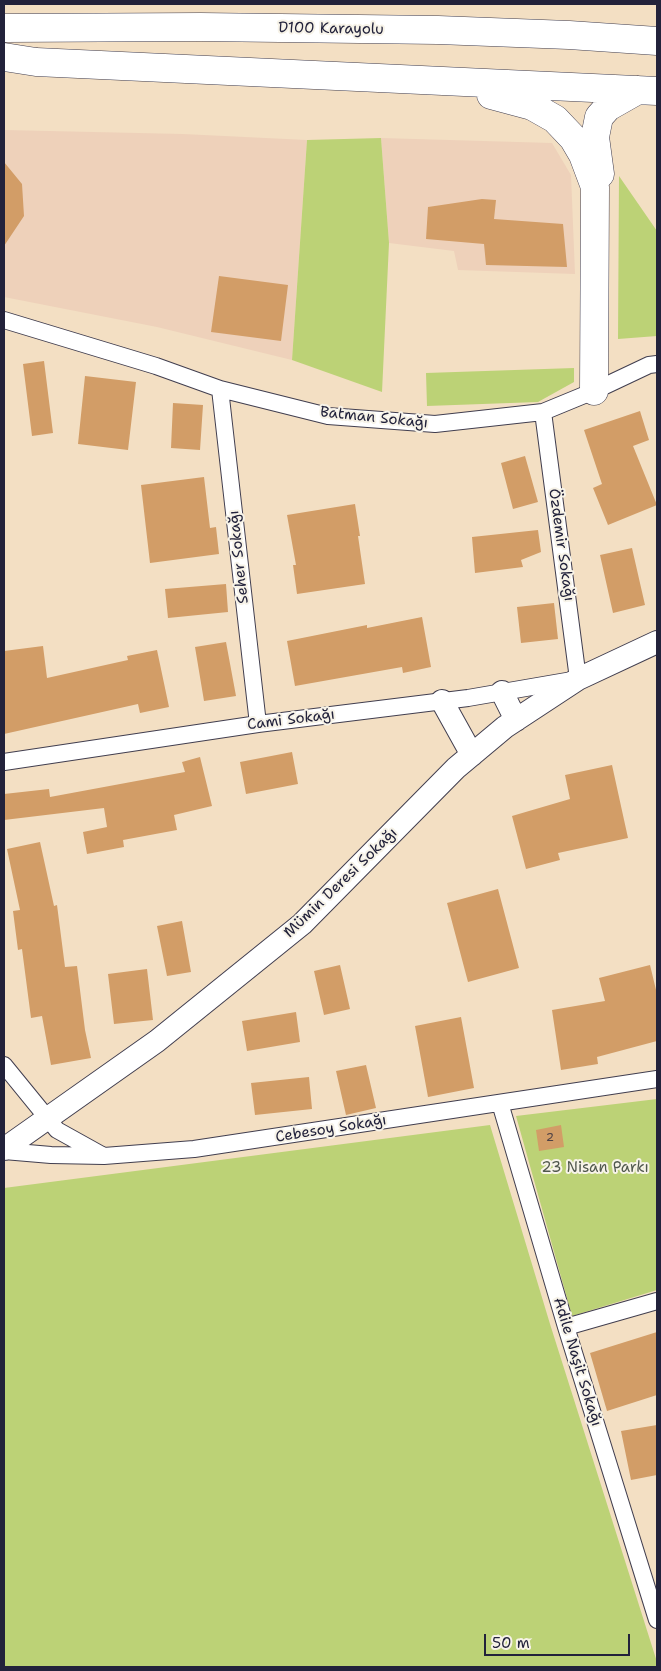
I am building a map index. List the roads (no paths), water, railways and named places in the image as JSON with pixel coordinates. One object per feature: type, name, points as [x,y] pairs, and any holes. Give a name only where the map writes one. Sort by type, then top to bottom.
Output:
[{"type":"highway","name":"D100 Karayolu","points":[[4,28],[201,27],[438,30],[569,35],[657,41]]},
{"type":"highway","points":[[4,57],[36,62],[647,91]]},
{"type":"highway","points":[[448,82],[532,106],[555,118],[573,138],[584,155],[600,205]]},
{"type":"highway","points":[[600,388],[600,205],[596,128],[599,117],[608,107],[647,91]]},
{"type":"street","name":"Batman Sokağı","points":[[4,320],[156,366],[220,389],[328,416],[435,424],[543,412],[649,365],[657,364]]},
{"type":"street","name":"Seher Sokağı","points":[[220,389],[258,724]]},
{"type":"street","name":"Özdemir Sokağı","points":[[543,412],[578,679]]},
{"type":"street","name":"Mümin Deresi Sokağı","points":[[4,1150],[52,1124],[302,924],[456,768],[505,727],[578,679],[657,642]]},
{"type":"street","name":"Cami Sokağı","points":[[4,762],[258,724],[442,701],[578,679]]},
{"type":"street","points":[[502,692],[516,720]]},
{"type":"street","points":[[442,701],[472,755]]},
{"type":"street","points":[[4,1066],[52,1124],[59,1142],[50,1155]]},
{"type":"street","name":"Cebesoy Sokağı","points":[[4,1150],[50,1155],[104,1156],[194,1149],[657,1079]]},
{"type":"street","name":"Adile Naşit Sokağı","points":[[500,1103],[566,1327],[657,1620]]},
{"type":"street","points":[[52,1124],[104,1156]]},
{"type":"street","points":[[566,1327],[657,1301]]},
{"type":"park label","name":"23 Nisan Parkı","points":[[595,1168]]}]
